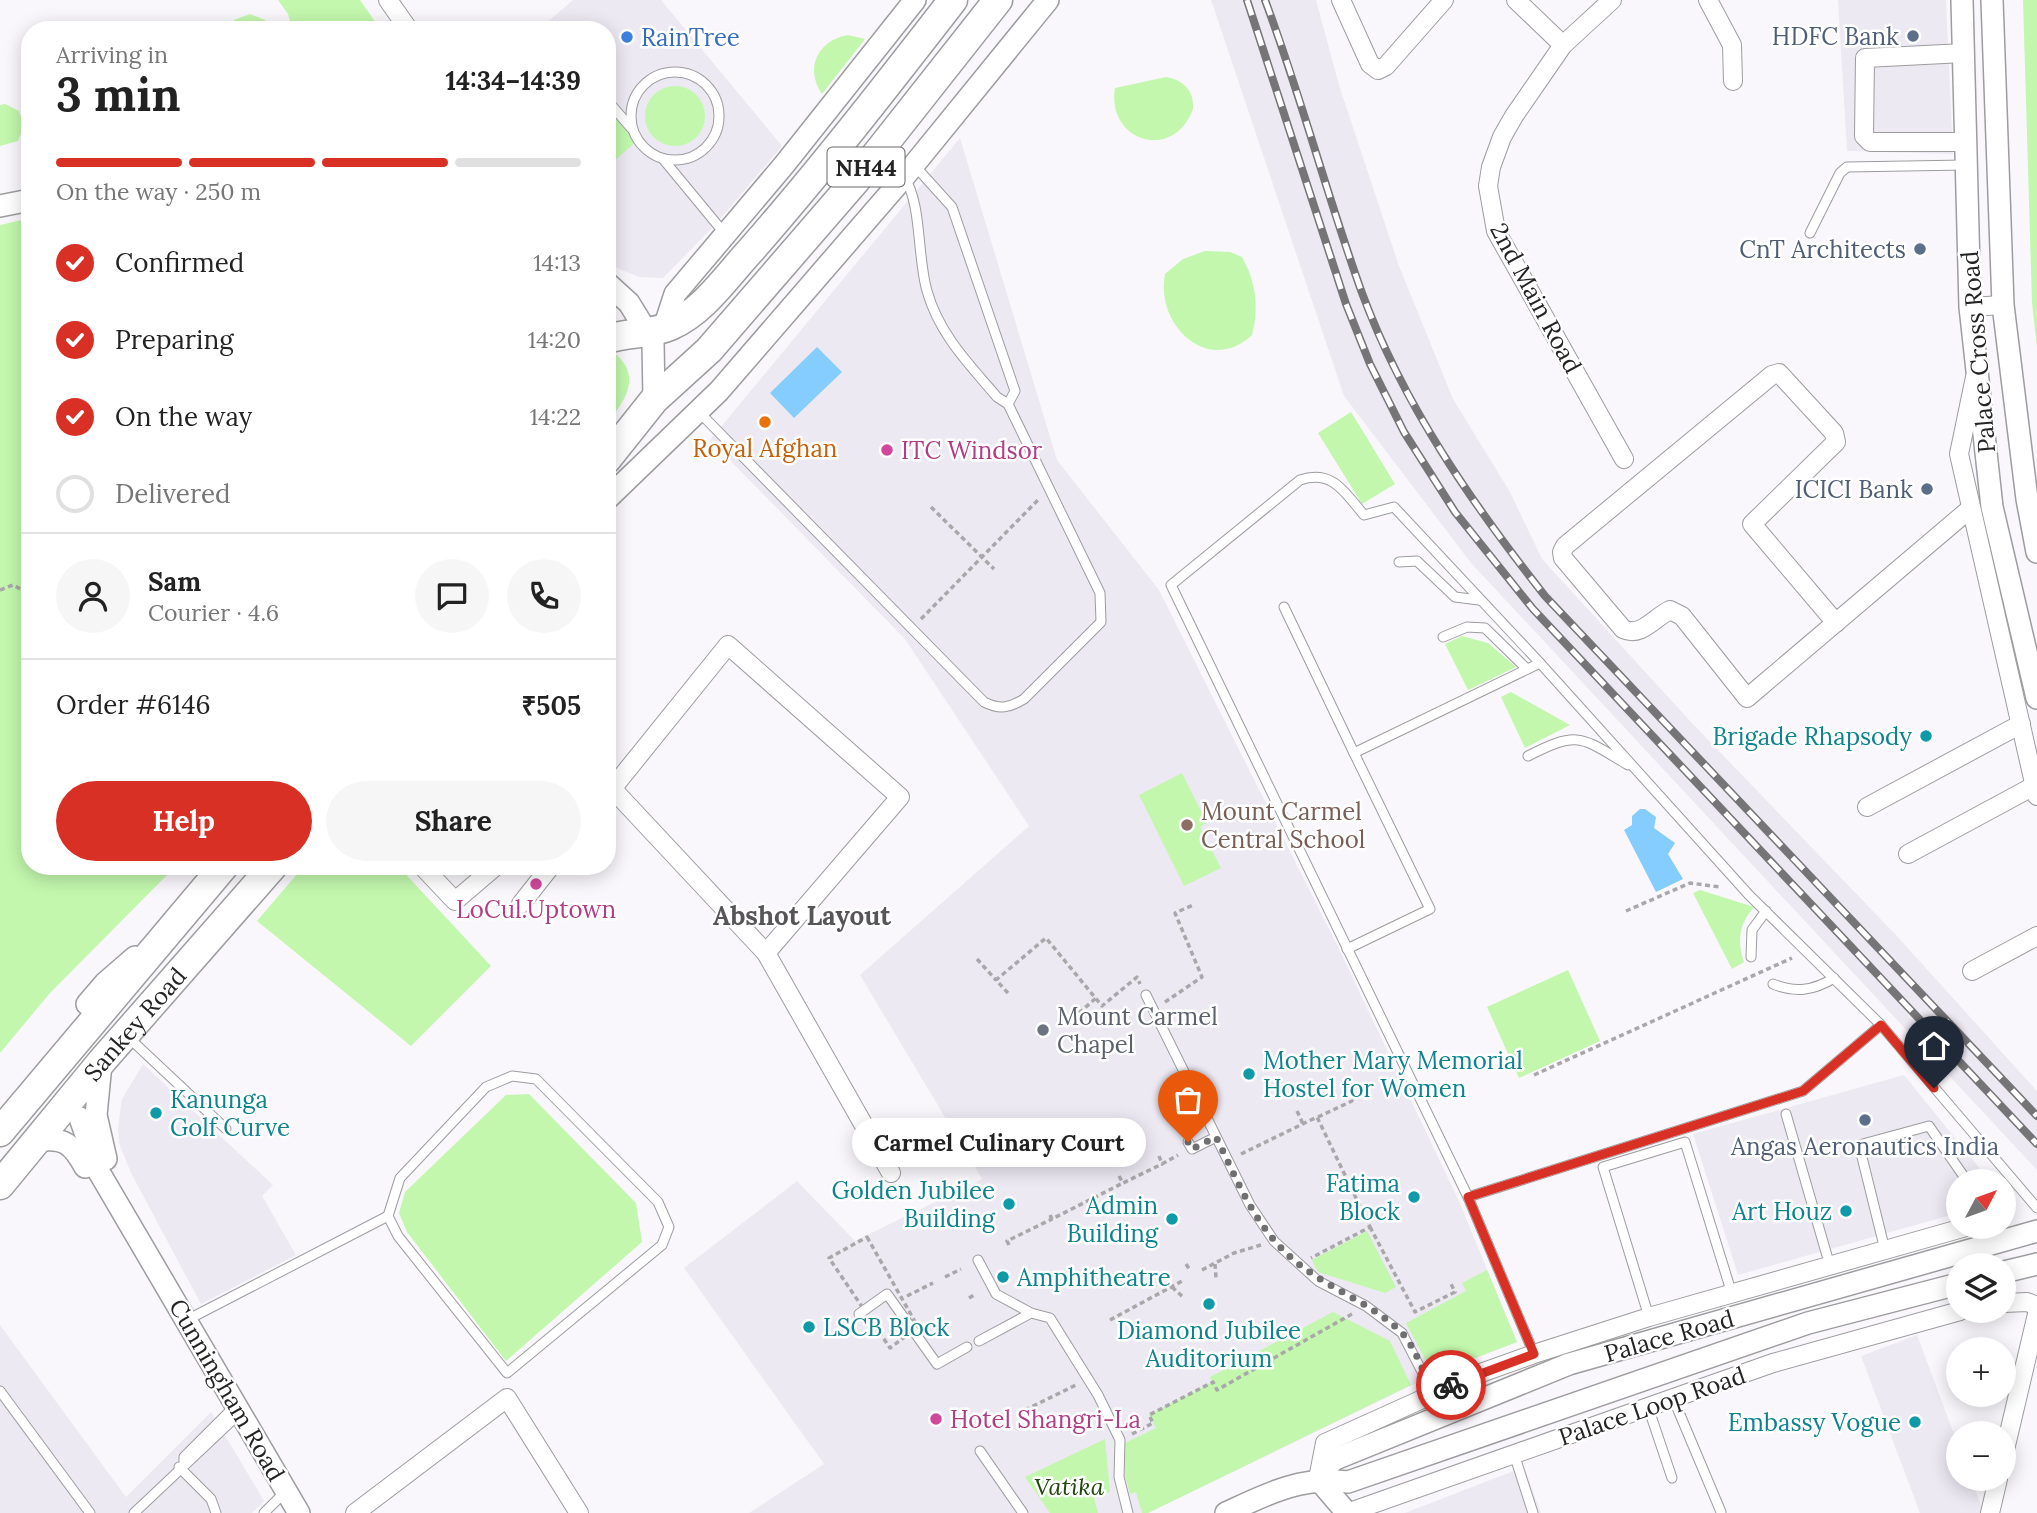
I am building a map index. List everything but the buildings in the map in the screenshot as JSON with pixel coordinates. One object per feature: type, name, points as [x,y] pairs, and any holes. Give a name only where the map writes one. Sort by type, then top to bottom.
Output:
[{"type":"main road","name":"NH44","points":[[656,331],[700,306],[818,174],[953,0]]},
{"type":"main road","name":"NH44","points":[[654,400],[709,350],[856,180],[998,0]]},
{"type":"main road","points":[[616,336],[656,331]]},
{"type":"main road","points":[[616,447],[654,400]]},
{"type":"main road","name":"Sankey Road","points":[[0,1132],[216,875]]},
{"type":"main road","name":"Sankey Road","points":[[0,1185],[102,1061],[265,875]]},
{"type":"street","points":[[388,0],[403,21]]},
{"type":"street","points":[[654,400],[656,331],[675,294],[915,0]]},
{"type":"street","points":[[616,490],[699,412],[909,171],[1048,0]]},
{"type":"street","points":[[1341,0],[1370,64],[1378,70],[1386,66],[1444,0]]},
{"type":"street","points":[[1516,0],[1563,45]]},
{"type":"street","name":"2nd Main Road","points":[[1612,0],[1563,45],[1502,137],[1491,167],[1488,186],[1496,231],[1623,459]]},
{"type":"street","points":[[1708,0],[1732,46],[1733,81]]},
{"type":"street","name":"Palace Cross Road","points":[[1962,0],[1970,307],[1993,507],[2037,698]]},
{"type":"street","name":"Palace Cross Road","points":[[1992,0],[2003,305],[2027,499],[2037,552]]},
{"type":"street","points":[[1964,53],[1866,58],[1864,136],[1870,142],[1966,142]]},
{"type":"street","points":[[0,206],[21,202]]},
{"type":"street","points":[[616,291],[656,331]]},
{"type":"street","points":[[1970,307],[2003,305]]},
{"type":"street","points":[[1908,854],[2036,791],[1959,454],[1977,367]]},
{"type":"street","points":[[1836,623],[1752,523],[1836,442],[1834,433],[1779,373],[1772,374],[1562,552],[1563,558],[1623,629],[1634,633],[1665,612],[1676,612],[1748,698],[1971,508]]},
{"type":"street","points":[[616,781],[728,645],[900,797],[766,953]]},
{"type":"street","points":[[1867,807],[2021,724]]},
{"type":"street","points":[[616,796],[766,953],[891,1173]]},
{"type":"street","points":[[430,875],[455,901],[485,875]]},
{"type":"street","points":[[521,904],[544,875]]},
{"type":"street","points":[[1972,971],[2037,936]]},
{"type":"street","points":[[86,1004],[120,969],[163,937]]},
{"type":"street","points":[[102,1061],[97,1078],[96,1115],[104,1155],[158,1255],[182,1315]]},
{"type":"street","name":"Cunningham Road","points":[[80,1118],[99,1172],[299,1513]]},
{"type":"street","points":[[37,1141],[60,1139],[73,1145],[142,1265],[182,1315]]},
{"type":"street","points":[[1347,1513],[1318,1479],[1325,1443],[1433,1393],[1534,1354],[1649,1317],[1946,1233]]},
{"type":"street","name":"Palace Road","points":[[1318,1479],[1333,1460],[1569,1364],[2036,1233]]},
{"type":"street","points":[[2016,1269],[2037,1264]]},
{"type":"street","name":"Palace Road","points":[[1226,1513],[1297,1483],[1318,1479],[1348,1482],[1808,1323],[1946,1287]]},
{"type":"street","points":[[2016,1302],[2027,1302],[2037,1306]]},
{"type":"street","points":[[2012,1421],[2037,1314]]},
{"type":"street","name":"Palace Loop Road","points":[[1347,1513],[1773,1363],[1946,1315]]},
{"type":"street","points":[[355,1513],[507,1398],[579,1513]]},
{"type":"street","points":[[1990,1513],[1995,1491]]},
{"type":"lane","points":[[633,129],[631,118],[635,97],[650,79],[661,74],[684,73],[705,83],[718,104],[720,116],[713,139],[706,149],[685,160],[663,159]]},
{"type":"lane","points":[[616,110],[633,129],[644,148],[663,159],[725,234]]},
{"type":"lane","points":[[1810,233],[1840,173],[1847,167],[1966,165]]},
{"type":"lane","points":[[909,171],[952,207],[1015,391],[1009,404]]},
{"type":"lane","points":[[699,412],[984,702],[997,708],[1011,707],[1024,699],[1053,673],[1101,622],[1100,593],[1009,404],[997,397],[943,334],[927,292],[918,249],[909,171]]},
{"type":"lane","points":[[1534,1354],[1468,1197],[1171,585],[1300,480],[1312,476],[1334,481],[1364,515],[1394,507],[1540,663],[1749,895],[1881,1025],[2037,1208]]},
{"type":"lane","points":[[1399,562],[1417,561],[1455,597],[1479,600]]},
{"type":"lane","points":[[1284,607],[1430,909],[1347,949]]},
{"type":"lane","points":[[1443,637],[1467,627],[1485,628],[1527,669]]},
{"type":"lane","points":[[1354,753],[1540,663]]},
{"type":"lane","points":[[1528,756],[1556,742],[1575,738],[1594,744],[1638,772]]},
{"type":"lane","points":[[1751,957],[1752,930],[1766,911]]},
{"type":"lane","points":[[1773,984],[1785,989],[1810,989],[1833,978]]},
{"type":"lane","points":[[1146,995],[1250,1205],[1274,1241],[1318,1281],[1366,1306],[1402,1333],[1433,1393]]},
{"type":"lane","points":[[1468,1197],[1803,1091],[1881,1025]]},
{"type":"lane","points":[[125,1035],[226,1129]]},
{"type":"lane","points":[[182,1315],[388,1216],[400,1178],[486,1087],[512,1076],[536,1079],[658,1202],[669,1227],[662,1245],[507,1373],[398,1236],[388,1216]]},
{"type":"lane","points":[[1786,1114],[1829,1266]]},
{"type":"lane","points":[[1885,1250],[1859,1145],[1929,1126],[1959,1169]]},
{"type":"lane","points":[[1190,1145],[1216,1137]]},
{"type":"lane","points":[[1649,1317],[1603,1167],[1685,1142],[1732,1294]]},
{"type":"lane","points":[[978,1261],[996,1294],[1031,1313],[1050,1318],[1098,1395],[1120,1440],[1119,1477],[1128,1513]]},
{"type":"lane","points":[[859,1314],[887,1294],[937,1364],[967,1348]]},
{"type":"lane","points":[[979,1341],[1031,1313]]},
{"type":"lane","points":[[0,1391],[90,1513]]},
{"type":"lane","points":[[1673,1398],[1721,1512]]},
{"type":"lane","points":[[1647,1407],[1672,1478]]},
{"type":"lane","points":[[134,1513],[182,1465],[190,1463],[237,1410]]},
{"type":"lane","points":[[980,1451],[1023,1513]]},
{"type":"lane","points":[[1514,1454],[1533,1513]]},
{"type":"lane","points":[[182,1465],[211,1499],[216,1513]]},
{"type":"lane","points":[[264,1513],[286,1491]]},
{"type":"path","points":[[912,628],[1049,489]]},
{"type":"path","points":[[931,507],[994,569]]},
{"type":"path","points":[[0,590],[13,585],[21,589]]},
{"type":"path","points":[[1626,911],[1698,882],[1749,895]]},
{"type":"path","points":[[1153,1010],[1202,977],[1175,913],[1193,905]]},
{"type":"path","points":[[996,980],[1046,938],[1102,1006],[1137,977],[1146,995]]},
{"type":"path","points":[[1534,1075],[1807,951]]},
{"type":"path","points":[[977,959],[1008,993]]},
{"type":"path","points":[[1079,1013],[1096,998]]},
{"type":"path","points":[[1228,1161],[1352,1101],[1344,1083]]},
{"type":"path","points":[[1297,1111],[1303,1124]]},
{"type":"path","points":[[1317,1117],[1415,1312],[1455,1292],[1450,1282]]},
{"type":"path","points":[[1009,1245],[1007,1241],[1162,1164],[1190,1145]]},
{"type":"path","points":[[1159,1156],[1162,1164]]},
{"type":"path","points":[[1119,1176],[1123,1183]]},
{"type":"path","points":[[1299,1264],[1370,1227]]},
{"type":"path","points":[[1202,1270],[1234,1253],[1274,1241]]},
{"type":"path","points":[[1186,1264],[1189,1270]]},
{"type":"path","points":[[1215,1264],[1216,1278]]},
{"type":"path","points":[[945,1277],[961,1269]]},
{"type":"path","points":[[1110,1320],[1184,1280]]},
{"type":"path","points":[[902,1298],[933,1283]]},
{"type":"path","points":[[1171,1287],[1183,1297]]},
{"type":"path","points":[[968,1298],[974,1295]]},
{"type":"path","points":[[1120,1440],[1153,1423],[1149,1415],[1213,1382],[1217,1390],[1366,1306]]},
{"type":"path","points":[[1025,1410],[1076,1384]]},
{"type":"shaded area","points":[[573,0],[661,0],[782,146],[716,224],[663,278],[639,277],[616,267],[616,21],[548,21]]},
{"type":"shaded area","points":[[1211,0],[1316,0],[1339,85],[1399,266],[1453,399],[1510,492],[1542,559],[1691,722],[1895,934],[2037,1091],[2037,1170],[1471,563],[1344,396]]},
{"type":"shaded area","points":[[1838,0],[1946,0],[1953,154],[1847,151]]},
{"type":"shaded area","points":[[960,138],[1057,460],[1159,590],[1338,947],[1459,1201],[1517,1342],[1433,1375],[1148,1513],[749,1513],[824,1464],[684,1268],[797,1181],[855,1241],[982,1179],[860,975],[1029,826],[905,639],[710,440]]},
{"type":"shaded area","points":[[143,1064],[273,1185],[262,1196],[296,1255],[201,1304],[131,1173],[119,1143],[122,1099]]},
{"type":"shaded area","points":[[1904,1075],[1980,1169],[1946,1169],[1946,1216],[1738,1275],[1693,1134]]},
{"type":"shaded area","points":[[0,1325],[126,1497],[211,1412],[264,1501],[252,1513],[0,1513]]},
{"type":"shaded area","points":[[1917,1335],[1949,1421],[1946,1421],[1946,1491],[1976,1491],[1984,1513],[1920,1513],[1861,1356]]},
{"type":"shaded area","points":[[1524,1467],[1541,1513],[1405,1513]]},
{"type":"green space","points":[[278,0],[360,0],[375,21],[290,21]]},
{"type":"green space","points":[[2023,0],[2037,0],[2037,347],[2032,303]]},
{"type":"green space","points":[[250,14],[266,21],[234,21]]},
{"type":"green space","points":[[848,35],[865,39],[822,94],[814,75],[817,57],[829,43]]},
{"type":"green space","points":[[1166,77],[1187,87],[1192,97],[1193,109],[1184,126],[1171,136],[1157,140],[1143,139],[1130,132],[1121,121],[1115,106],[1115,88]]},
{"type":"green space","points":[[669,86],[681,86],[700,99],[705,116],[703,128],[692,141],[681,146],[669,146],[650,133],[645,122],[645,110],[658,91]]},
{"type":"green space","points":[[5,104],[19,111],[21,134],[18,141],[0,146],[0,105]]},
{"type":"green space","points":[[616,119],[636,142],[616,159]]},
{"type":"green space","points":[[21,220],[21,875],[167,875],[50,993],[0,1053],[0,225]]},
{"type":"green space","points":[[1205,251],[1230,252],[1242,257],[1253,285],[1256,305],[1252,335],[1235,346],[1218,350],[1203,347],[1188,339],[1168,311],[1164,293],[1165,274],[1183,259]]},
{"type":"green space","points":[[616,355],[624,364],[629,381],[628,390],[616,411]]},
{"type":"green space","points":[[1351,412],[1395,484],[1362,504],[1318,433]]},
{"type":"green space","points":[[1462,636],[1488,643],[1516,667],[1468,690],[1445,644]]},
{"type":"green space","points":[[1511,692],[1570,725],[1525,748],[1501,697]]},
{"type":"green space","points":[[1182,773],[1207,823],[1200,827],[1221,868],[1184,886],[1139,795]]},
{"type":"green space","points":[[296,875],[406,875],[491,966],[411,1046],[257,921]]},
{"type":"green space","points":[[1700,890],[1754,907],[1742,926],[1740,947],[1744,962],[1732,969],[1693,893]]},
{"type":"green space","points":[[1568,970],[1600,1041],[1519,1078],[1487,1007]]},
{"type":"green space","points":[[529,1094],[636,1203],[642,1242],[506,1361],[407,1232],[399,1213],[405,1192],[506,1095]]},
{"type":"green space","points":[[1367,1231],[1396,1287],[1385,1293],[1318,1272],[1312,1260]]},
{"type":"green space","points":[[1487,1270],[1517,1342],[1433,1374],[1406,1323],[1466,1291],[1462,1283]]},
{"type":"green space","points":[[1333,1312],[1390,1341],[1411,1385],[1148,1513],[1142,1513],[1136,1492],[1130,1494],[1125,1475],[1125,1443],[1156,1428],[1149,1415],[1212,1382],[1210,1377]]},
{"type":"green space","name":"Vatika","points":[[1105,1439],[1110,1492],[1094,1498],[1098,1513],[1050,1513],[1025,1477]]},
{"type":"water","points":[[817,347],[842,372],[794,418],[770,393]]},
{"type":"water","points":[[1640,809],[1645,809],[1656,817],[1654,828],[1675,843],[1668,854],[1683,879],[1656,892],[1624,830],[1632,825],[1632,816]]},
{"type":"railway","points":[[1247,0],[1346,304],[1370,364],[1404,432],[1455,512],[1533,609],[2037,1144]]},
{"type":"railway","points":[[1265,0],[1349,256],[1379,335],[1419,414],[1466,489],[1545,596],[2037,1116]]},
{"type":"way so far","points":[[1188,1142],[1192,1149],[1216,1137],[1250,1205],[1274,1241],[1318,1281],[1366,1306],[1402,1333],[1433,1393],[1451,1385]]},
{"type":"place","name":"HDFC Bank","points":[[1913,36]]},
{"type":"place","name":"RainTree","points":[[627,37]]},
{"type":"place","name":"CnT Architects","points":[[1920,249]]},
{"type":"place","name":"Royal Afghan","points":[[765,422]]},
{"type":"place","name":"ITC Windsor","points":[[887,450]]},
{"type":"place","name":"ICICI Bank","points":[[1927,489]]},
{"type":"place","name":"Brigade Rhapsody","points":[[1926,736]]},
{"type":"place","name":"Mount Carmel Central School","points":[[1187,825]]},
{"type":"place","name":"LoCul.Uptown","points":[[536,884]]},
{"type":"place","name":"Mount Carmel Chapel","points":[[1043,1030]]},
{"type":"place","name":"Mother Mary Memorial Hostel for Women","points":[[1249,1074]]},
{"type":"place","name":"Kanunga Golf Curve","points":[[156,1113]]},
{"type":"place","name":"Angas Aeronautics India","points":[[1865,1120]]},
{"type":"place","name":"Carmel Culinary Court","points":[[1188,1142]]},
{"type":"place","name":"Fatima Block","points":[[1414,1197]]},
{"type":"place","name":"Golden Jubilee Building","points":[[1009,1204]]},
{"type":"place","name":"Art Houz","points":[[1846,1211]]},
{"type":"place","name":"Admin Building","points":[[1172,1219]]},
{"type":"place","name":"Amphitheatre","points":[[1003,1277]]},
{"type":"place","name":"Diamond Jubilee Auditorium","points":[[1209,1304]]},
{"type":"place","name":"LSCB Block","points":[[809,1327]]},
{"type":"place","name":"Hotel Shangri-La","points":[[936,1419]]},
{"type":"place","name":"Embassy Vogue","points":[[1915,1422]]},
{"type":"district","name":"Abshot Layout","points":[[802,915]]},
{"type":"route","points":[[1451,1385],[1534,1354],[1468,1197],[1803,1091],[1881,1025],[1934,1088]]}]
